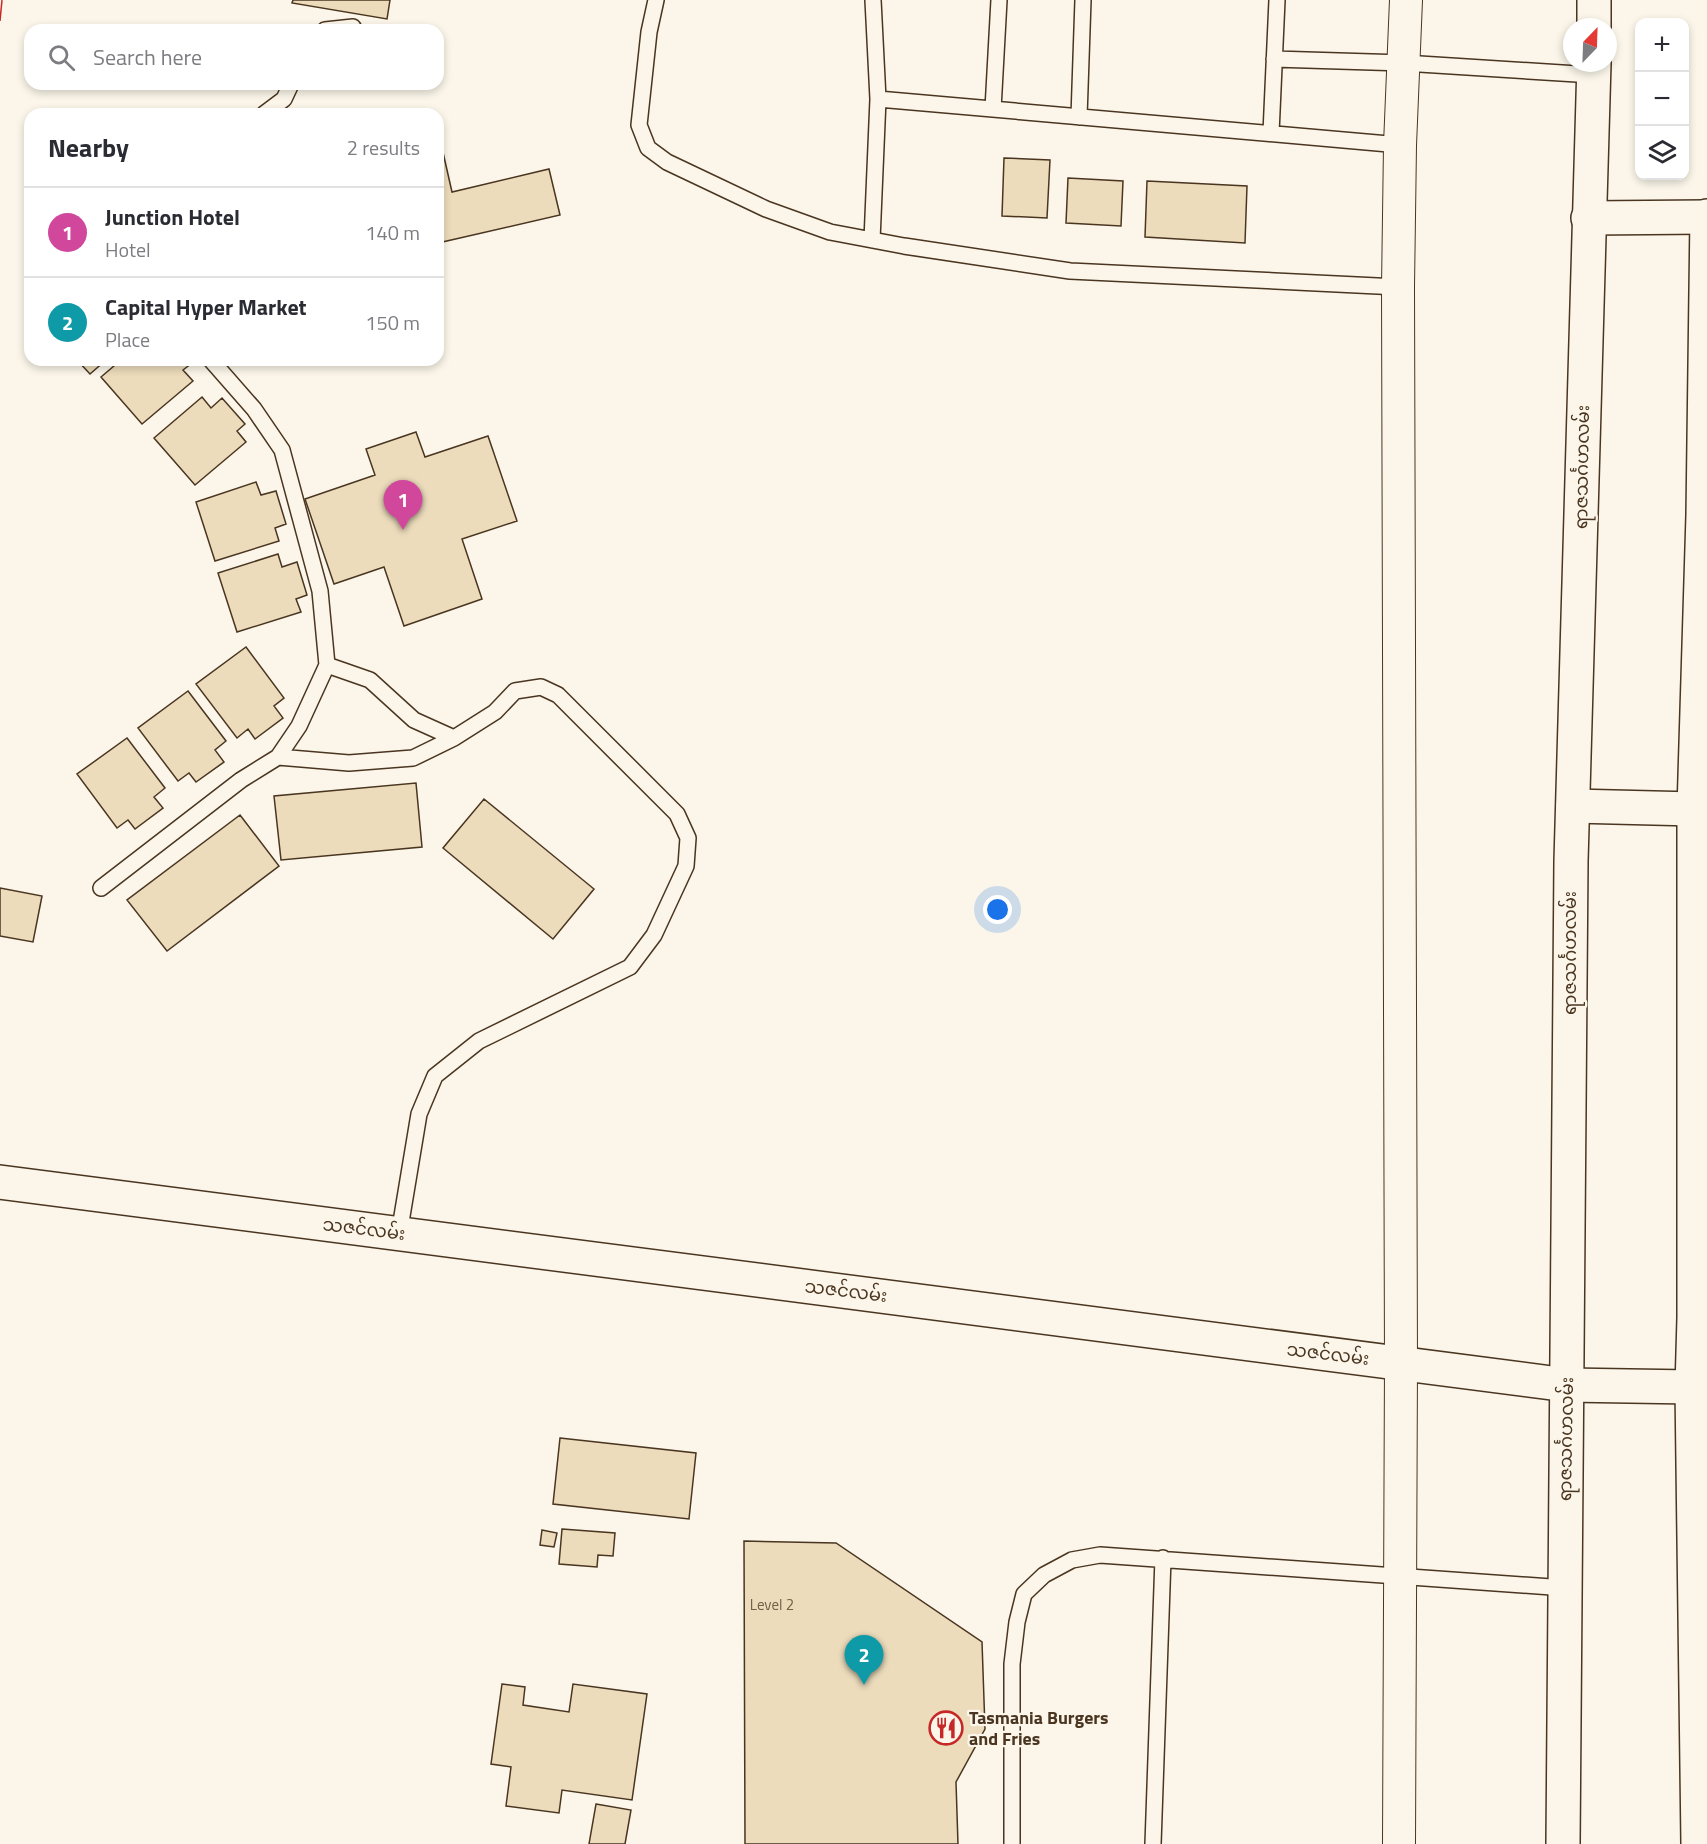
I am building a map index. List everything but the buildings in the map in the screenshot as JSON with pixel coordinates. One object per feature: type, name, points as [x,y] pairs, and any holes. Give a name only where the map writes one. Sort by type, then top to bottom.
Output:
[{"type":"main road","points":[[1594,0],[1594,18]]},
{"type":"main road","name":"ရာဇသင်္ဂဟလမ်း","points":[[1563,1844],[1573,806],[1594,72]]},
{"type":"main road","points":[[1588,218],[1707,217],[1705,515],[1694,809],[1701,1318],[1692,1387],[1698,1844]]},
{"type":"main road","points":[[1573,806],[1694,809]]},
{"type":"main road","name":"သဇင်လမ်း","points":[[0,1182],[1567,1385],[1692,1387]]},
{"type":"street","points":[[1399,1844],[1401,1364],[1398,287],[1400,144],[1407,0]]},
{"type":"lane","points":[[656,0],[649,32],[639,125],[648,148],[667,162],[766,209],[830,232],[1070,271],[1398,287]]},
{"type":"lane","points":[[872,240],[878,99],[873,0]]},
{"type":"lane","points":[[993,109],[999,0]]},
{"type":"lane","points":[[1079,117],[1083,0]]},
{"type":"lane","points":[[1271,133],[1277,0]]},
{"type":"lane","points":[[1274,59],[1563,68]]},
{"type":"lane","points":[[272,108],[284,99],[288,90]]},
{"type":"lane","points":[[878,99],[1400,144]]},
{"type":"lane","points":[[101,888],[241,780],[278,757],[299,726],[327,665],[320,591],[282,450],[254,409],[216,366]]},
{"type":"lane","points":[[327,665],[370,680],[414,720],[454,738]]},
{"type":"lane","points":[[278,757],[349,763],[413,758],[454,738],[495,712],[515,691],[541,687],[558,695],[677,814],[688,837],[686,866],[654,935],[630,967],[479,1041],[435,1076],[419,1114],[399,1233]]},
{"type":"lane","points":[[1012,1844],[1012,1664],[1017,1622],[1024,1594],[1044,1575],[1072,1560],[1100,1555],[1163,1558],[1565,1588]]},
{"type":"lane","points":[[1153,1844],[1163,1558]]},
{"type":"power","points":[[0,21],[2,0]]},
{"type":"place","name":"Junction Hotel","points":[[403,530]]},
{"type":"place","name":"Capital Hyper Market","points":[[864,1685]]},
{"type":"place","name":"Tasmania Burgers and Fries","points":[[946,1728]]}]
